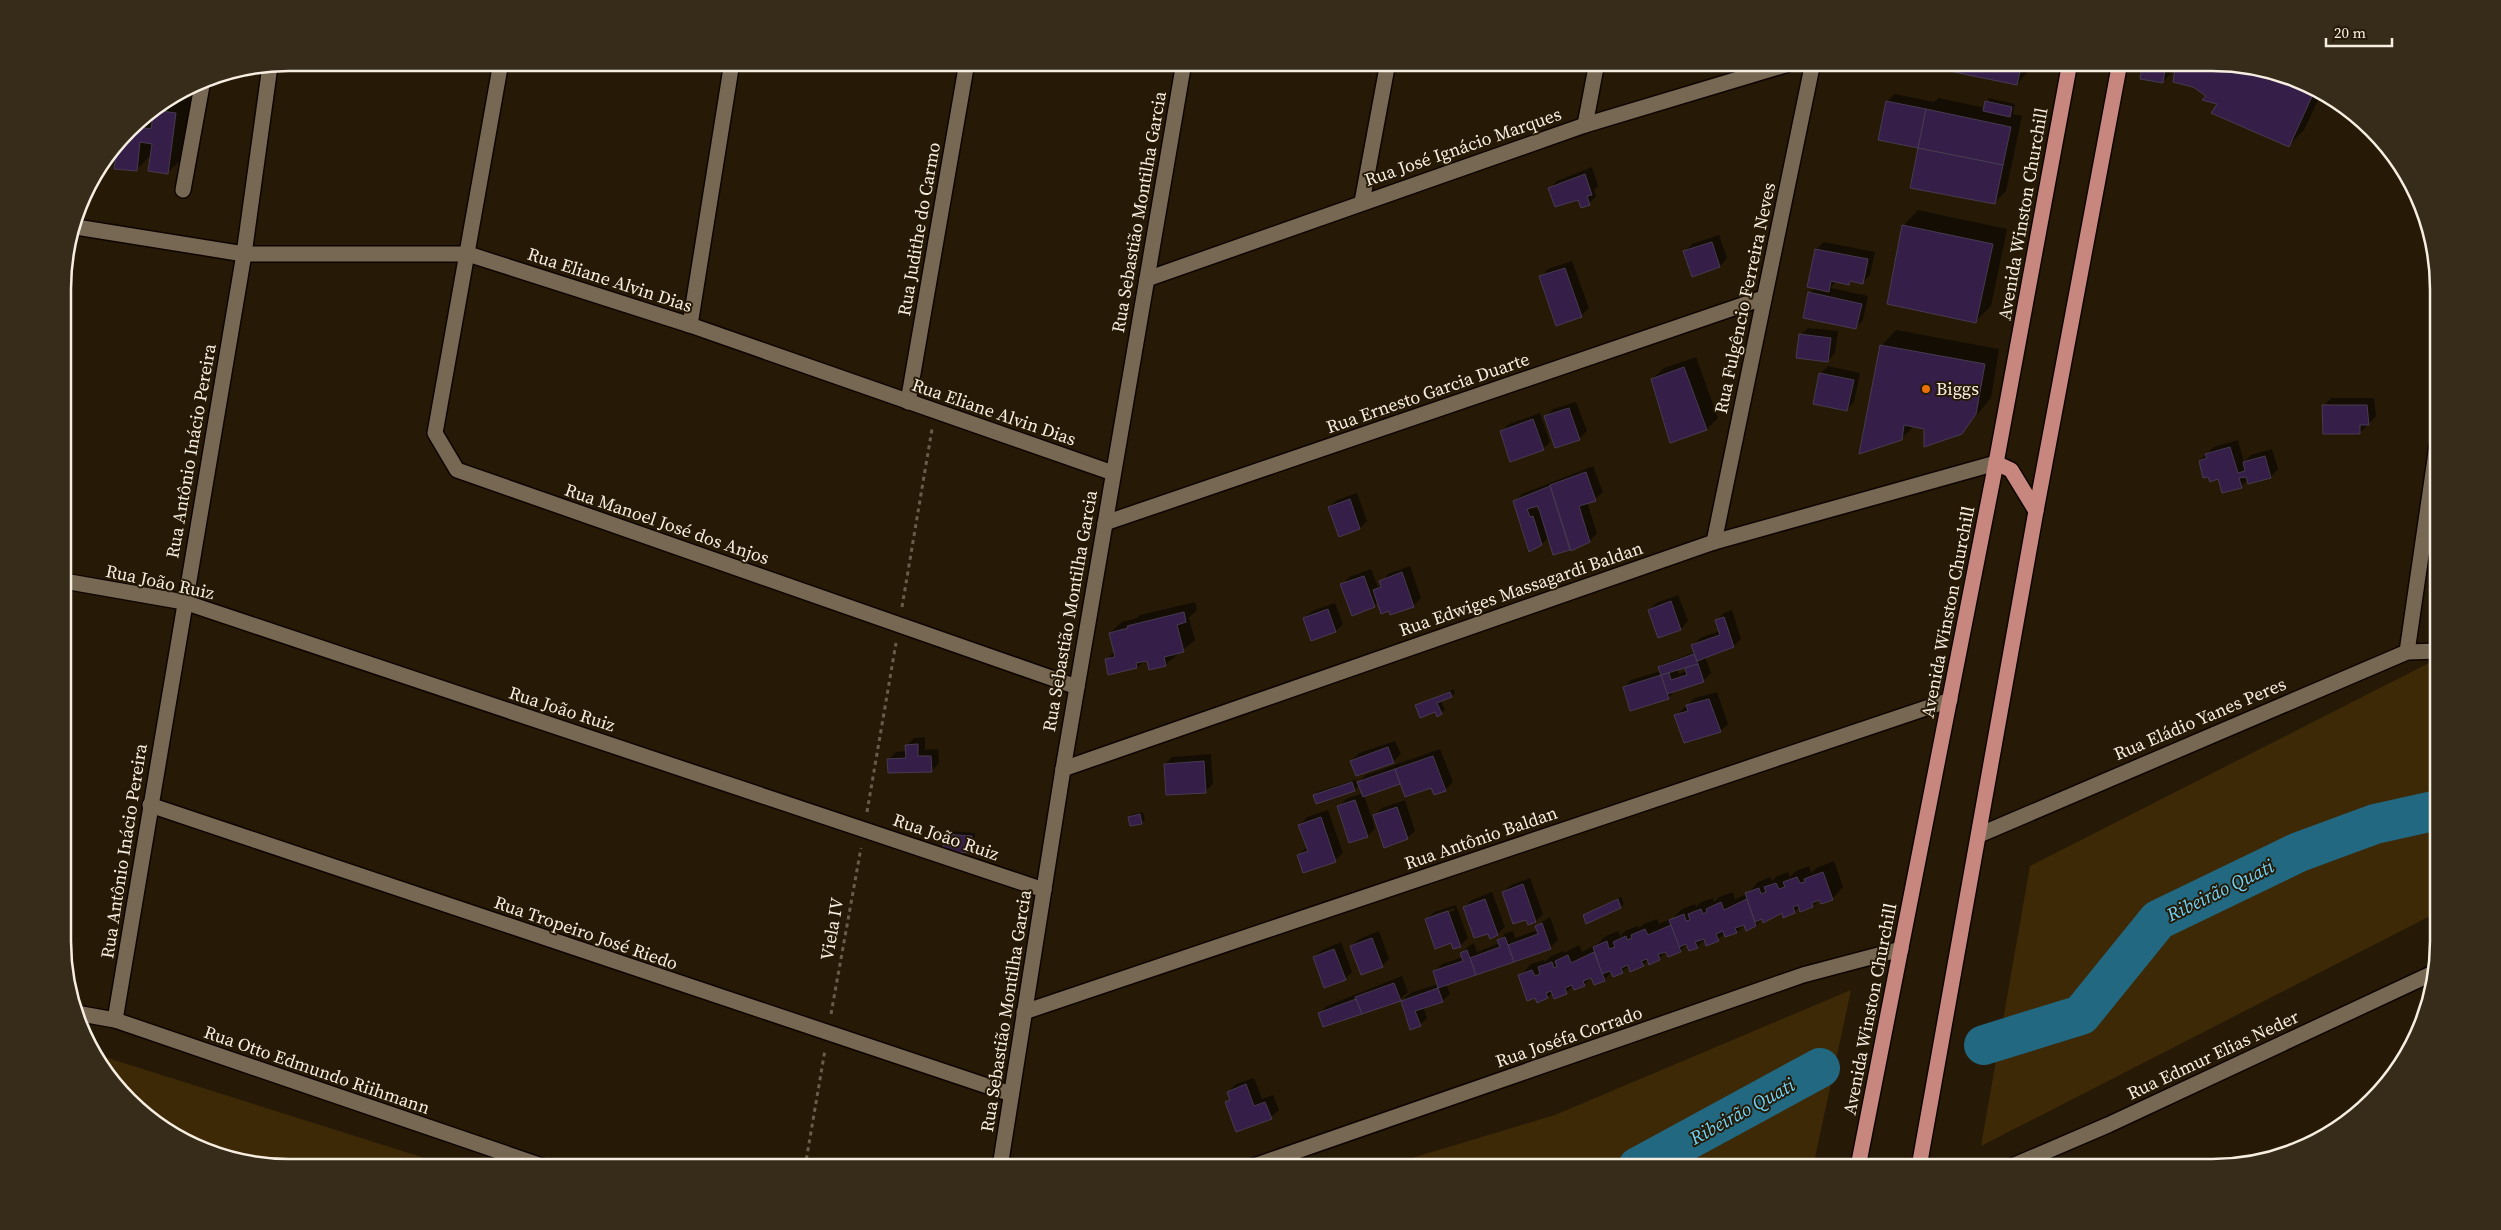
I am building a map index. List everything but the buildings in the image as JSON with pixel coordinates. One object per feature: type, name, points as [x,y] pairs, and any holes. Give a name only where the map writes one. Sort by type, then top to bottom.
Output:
[{"type":"main road","name":"Avenida Winston Churchill","points":[[1860,1159],[1996,463],[2068,71]]},
{"type":"main road","points":[[1920,1159],[2036,511],[2118,71]]},
{"type":"main road","points":[[1996,463],[2011,470],[2036,511]]},
{"type":"street","name":"Rua Manoel José dos Anjos","points":[[499,71],[435,433],[456,470],[1077,687]]},
{"type":"street","points":[[690,325],[731,71]]},
{"type":"street","name":"Rua Judithe do Carmo","points":[[908,402],[964,71]]},
{"type":"street","name":"Rua Sebastião Montilha Garcia","points":[[1001,1159],[1063,769],[1182,71]]},
{"type":"street","points":[[1362,202],[1386,71]]},
{"type":"street","points":[[1585,125],[1595,71]]},
{"type":"street","name":"Rua José Ignácio Marques","points":[[1147,279],[1585,125],[1765,71]]},
{"type":"street","name":"Rua Fulgêncio Ferreira Neves","points":[[1714,542],[1811,71]]},
{"type":"street","name":"Rua Antônio Inácio Pereira","points":[[115,1020],[244,254],[269,72]]},
{"type":"street","points":[[183,190],[201,90]]},
{"type":"street","name":"Rua Eliane Alvin Dias","points":[[80,228],[244,254],[468,254],[690,325],[1113,473]]},
{"type":"street","name":"Rua Ernesto Garcia Duarte","points":[[1105,523],[1763,298]]},
{"type":"street","name":"Rua Edwiges Massagardi Baldan","points":[[1063,769],[1714,542],[1996,463]]},
{"type":"street","points":[[2407,652],[2430,493]]},
{"type":"street","name":"Rua João Ruiz","points":[[71,582],[184,602],[1044,890]]},
{"type":"street","name":"Rua Eládio Yanes Peres","points":[[1979,835],[2407,652],[2430,651]]},
{"type":"street","name":"Rua Antônio Baldan","points":[[1024,1012],[1950,700]]},
{"type":"street","name":"Rua Tropeiro José Riedo","points":[[150,805],[1011,1094]]},
{"type":"street","name":"Rua Joséfa Corrado","points":[[1274,1159],[1803,975],[1901,949]]},
{"type":"street","name":"Rua Edmur Elias Neder","points":[[2028,1159],[2427,976]]},
{"type":"street","name":"Rua Otto Edmundo Riihmann","points":[[85,1015],[115,1020],[519,1159]]},
{"type":"path","name":"Viela IV","points":[[806,1159],[864,830]]},
{"type":"shaded area","points":[[2430,663],[2430,916],[1981,1146],[2030,866]]},
{"type":"shaded area","points":[[1851,990],[1815,1159],[1409,1159],[1555,1115]]},
{"type":"shaded area","points":[[105,1057],[428,1159],[289,1159],[246,1155],[219,1147],[180,1130],[156,1114],[125,1085]]},
{"type":"waterway","name":"Ribeirão Quati","points":[[1984,1045],[2081,1015],[2158,920],[2299,852],[2375,824],[2430,812]]},
{"type":"waterway","name":"Ribeirão Quati","points":[[1653,1159],[1820,1068]]},
{"type":"place","name":"Biggs","points":[[1926,389]]}]
